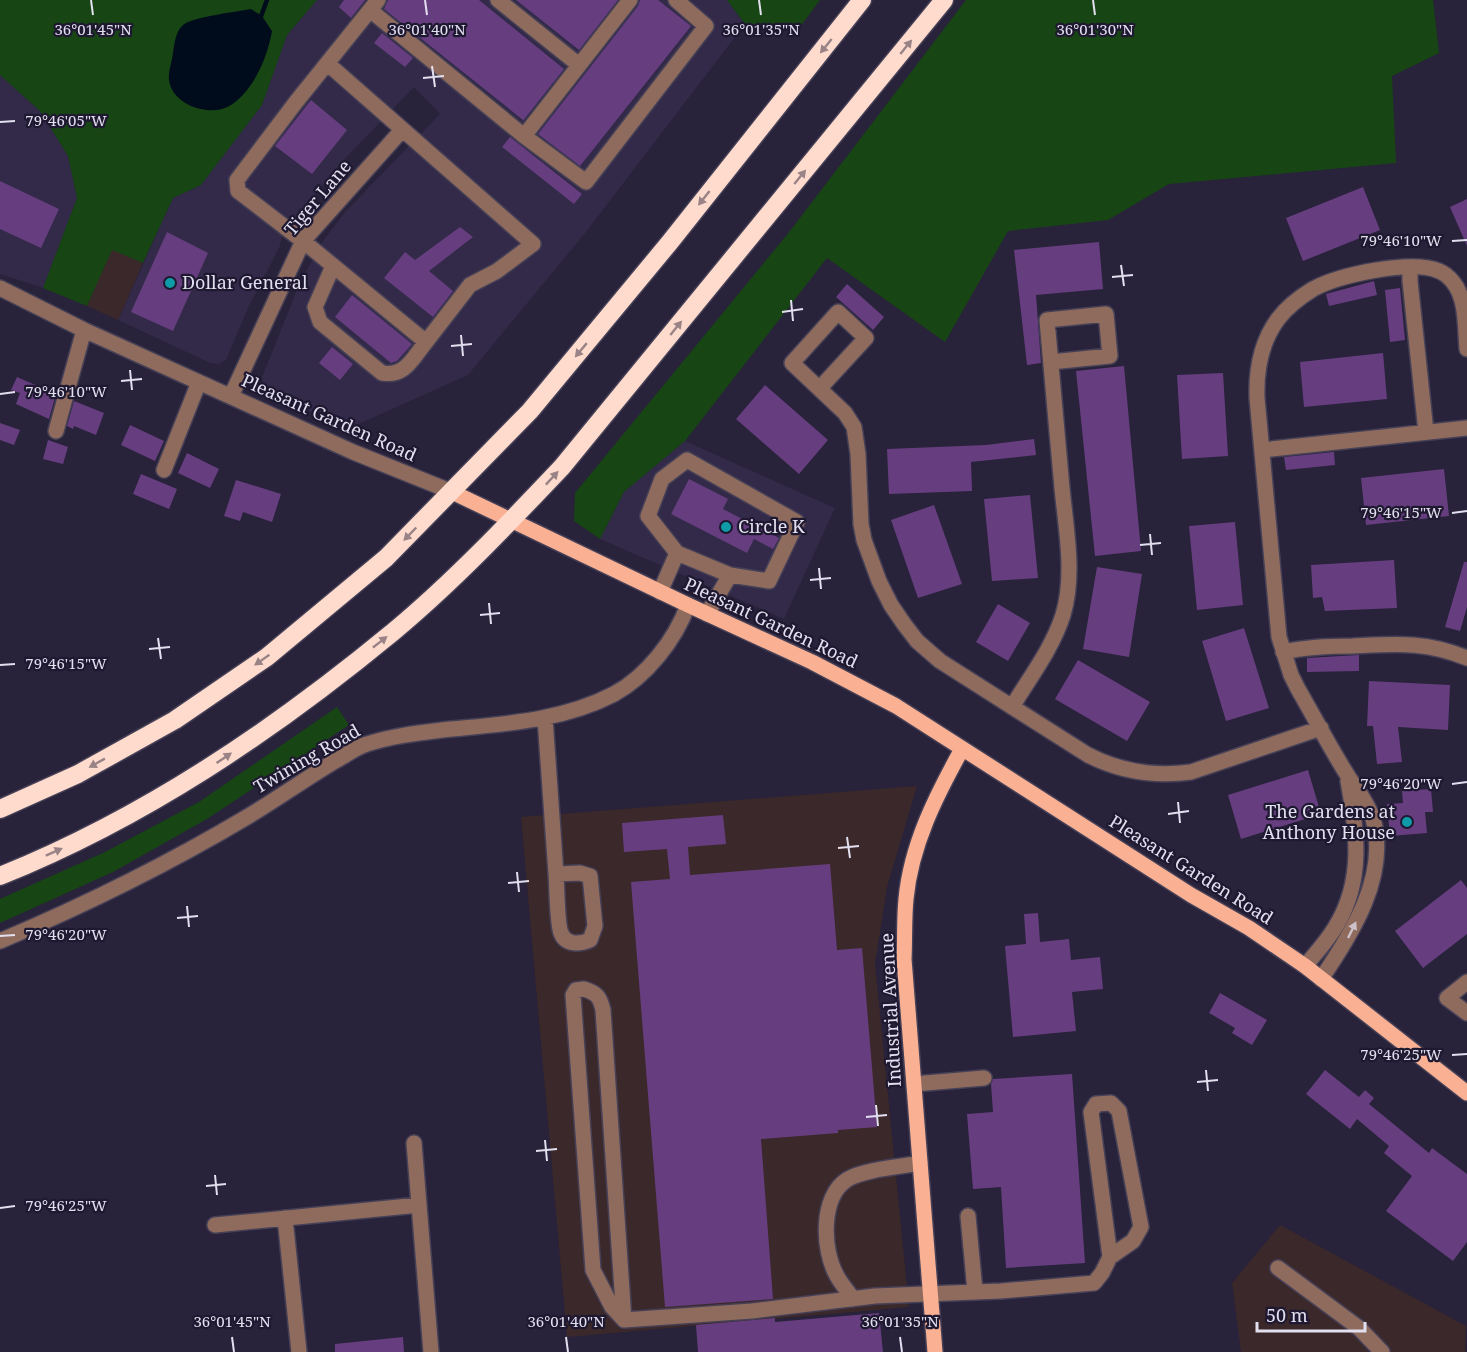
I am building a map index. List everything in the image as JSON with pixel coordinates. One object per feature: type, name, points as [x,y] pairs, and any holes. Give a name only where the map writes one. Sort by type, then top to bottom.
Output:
[{"type":"highway","points":[[0,809],[78,774],[175,720],[267,657],[386,558],[530,411],[670,242],[862,0]]},
{"type":"highway","points":[[0,876],[84,839],[170,793],[282,719],[393,632],[511,521],[562,467],[944,0]]},
{"type":"main road","name":"Pleasant Garden Road","points":[[450,491],[812,662],[896,706],[1191,895],[1250,928],[1305,966],[1467,1093]]},
{"type":"main road","name":"Industrial Avenue","points":[[935,1352],[904,959],[906,898],[917,844],[938,793],[962,749]]},
{"type":"street","points":[[498,0],[579,65]]},
{"type":"street","points":[[524,135],[630,0]]},
{"type":"street","points":[[426,342],[238,191],[237,180],[374,5],[524,135],[586,182],[706,26],[676,0]]},
{"type":"street","points":[[328,64],[533,244],[497,271],[470,285],[404,370],[394,375],[382,373],[320,322],[315,307],[333,266]]},
{"type":"street","name":"Tiger Lane","points":[[231,396],[303,241],[402,130]]},
{"type":"street","points":[[1410,267],[1426,432]]},
{"type":"street","points":[[1305,966],[1373,874],[1375,838],[1368,805],[1347,776],[1291,675],[1276,621],[1256,379],[1264,346],[1278,320],[1300,298],[1330,282],[1365,272],[1410,267],[1437,270],[1446,274],[1453,282],[1462,301],[1467,349]]},
{"type":"street","name":"Pleasant Garden Road","points":[[0,288],[84,330],[353,452],[450,491]]},
{"type":"street","points":[[819,388],[866,338],[838,312],[792,363],[845,413],[854,427],[858,454],[861,524],[864,540],[879,582],[891,605],[917,641],[940,661],[1088,755],[1122,769],[1173,775],[1198,770],[1321,728]]},
{"type":"street","points":[[1012,707],[1055,634],[1063,614],[1067,591],[1066,536],[1047,320],[1106,314],[1110,356],[1051,362]]},
{"type":"street","points":[[56,431],[84,330]]},
{"type":"street","points":[[164,470],[199,382]]},
{"type":"street","points":[[1262,450],[1467,428]]},
{"type":"street","points":[[687,460],[797,522],[769,581],[729,576],[677,553],[648,516],[662,478],[687,460]]},
{"type":"street","points":[[660,592],[677,553]]},
{"type":"street","points":[[707,614],[729,576]]},
{"type":"street","name":"Twining Road","points":[[0,941],[48,921],[134,879],[247,817],[313,774],[365,744],[410,734],[561,716],[593,704],[617,692],[649,666],[669,643],[688,605]]},
{"type":"street","points":[[1283,651],[1409,643],[1466,653]]},
{"type":"street","points":[[545,718],[556,874],[561,933],[566,940],[580,944],[590,940],[595,926],[590,876],[580,873],[556,874]]},
{"type":"street","points":[[1321,979],[1347,941],[1358,897],[1357,838],[1347,776]]},
{"type":"street","points":[[1357,838],[1375,838]]},
{"type":"street","points":[[1467,982],[1447,998],[1467,1013]]},
{"type":"street","points":[[624,1320],[603,1010],[600,998],[593,992],[576,990],[573,995],[593,1270],[612,1308],[624,1320],[752,1311],[930,1292],[1094,1283],[1110,1257],[1133,1241],[1141,1227],[1119,1112],[1111,1103],[1096,1104],[1091,1112],[1110,1257]]},
{"type":"street","points":[[914,1084],[984,1078]]},
{"type":"street","points":[[414,1143],[431,1352]]},
{"type":"street","points":[[853,1299],[836,1275],[828,1250],[829,1204],[836,1189],[850,1178],[920,1163]]},
{"type":"street","points":[[214,1225],[419,1204]]},
{"type":"street","points":[[968,1216],[975,1291]]},
{"type":"street","points":[[285,1218],[299,1352]]},
{"type":"street","points":[[1278,1268],[1359,1328],[1383,1352]]},
{"type":"shaded area","points":[[317,0],[727,0],[745,24],[586,232],[468,375],[350,428],[271,395],[263,385],[262,377],[300,282],[323,241],[345,212],[440,114],[414,87],[339,165],[282,236],[280,246],[248,308],[226,360],[219,364],[210,363],[118,320],[173,198],[201,185],[262,105],[287,35]]},
{"type":"shaded area","points":[[0,75],[40,111],[68,156],[77,198],[43,288],[0,274]]},
{"type":"shaded area","points":[[112,249],[143,263],[118,320],[87,306]]},
{"type":"shaded area","points":[[685,441],[835,508],[784,619],[600,539],[624,492]]},
{"type":"shaded area","points":[[917,786],[887,887],[875,964],[909,1307],[567,1337],[521,817]]},
{"type":"shaded area","points":[[1280,1225],[1466,1326],[1465,1352],[1241,1352],[1232,1283]]},
{"type":"green space","points":[[0,0],[317,0],[287,35],[262,105],[201,185],[173,198],[143,263],[112,250],[87,306],[43,288],[77,198],[68,156],[40,111],[0,75]]},
{"type":"green space","points":[[727,0],[820,0],[797,31],[745,24]]},
{"type":"green space","points":[[966,0],[1433,0],[1439,53],[1392,76],[1396,163],[1169,184],[1108,220],[1008,231],[945,342],[827,258],[685,441],[624,492],[600,539],[574,521],[575,493],[790,231]]},
{"type":"green space","points":[[337,707],[349,725],[207,819],[113,872],[0,923],[0,899],[105,852],[199,802]]},
{"type":"water","points":[[251,9],[262,16],[272,31],[259,72],[247,91],[231,105],[214,110],[194,107],[177,97],[169,80],[175,39],[181,27],[188,22],[202,18]]},
{"type":"building","points":[[344,0],[365,0],[351,18],[339,7]]},
{"type":"building","points":[[388,0],[479,0],[564,69],[522,122],[523,120],[384,9]]},
{"type":"building","points":[[516,0],[618,0],[579,50]]},
{"type":"building","points":[[640,0],[658,0],[691,26],[580,166],[538,134],[638,6]]},
{"type":"building","points":[[382,33],[413,58],[405,67],[374,43]]},
{"type":"building","points":[[311,100],[347,130],[312,174],[275,146]]},
{"type":"building","points":[[510,137],[582,194],[574,204],[502,147]]},
{"type":"building","points":[[0,181],[59,209],[41,248],[0,229]]},
{"type":"building","points":[[1363,187],[1380,230],[1303,261],[1286,218]]},
{"type":"building","points":[[1467,199],[1467,246],[1450,207]]},
{"type":"building","points":[[460,227],[473,237],[429,271],[453,291],[433,317],[384,278],[405,252],[415,260]]},
{"type":"building","name":"Dollar General","points":[[167,232],[208,253],[173,331],[131,312]]},
{"type":"building","points":[[1099,242],[1103,289],[1036,295],[1041,363],[1027,365],[1014,250]]},
{"type":"building","points":[[1374,281],[1377,295],[1329,306],[1326,294]]},
{"type":"building","points":[[847,284],[884,317],[873,330],[836,297]]},
{"type":"building","points":[[1400,288],[1405,340],[1390,342],[1385,290]]},
{"type":"building","points":[[352,295],[412,344],[397,361],[391,363],[335,317]]},
{"type":"building","points":[[332,347],[353,364],[340,380],[319,363]]},
{"type":"building","points":[[1383,353],[1387,399],[1304,407],[1300,362]]},
{"type":"building","points":[[1124,366],[1141,551],[1095,556],[1076,371]]},
{"type":"building","points":[[1223,373],[1228,456],[1182,459],[1177,375]]},
{"type":"building","points":[[17,377],[56,394],[49,419],[16,404],[20,393],[11,390]]},
{"type":"building","points":[[765,385],[828,440],[799,474],[736,419]]},
{"type":"building","points":[[74,401],[104,413],[96,435],[74,426],[73,429],[67,426]]},
{"type":"building","points":[[0,423],[20,430],[14,445],[0,440]]},
{"type":"building","points":[[130,425],[164,441],[155,461],[121,445]]},
{"type":"building","points":[[1034,439],[1036,455],[971,462],[972,491],[889,494],[887,449],[986,445]]},
{"type":"building","points":[[48,440],[68,447],[63,464],[43,459]]},
{"type":"building","points":[[1334,452],[1335,465],[1286,470],[1284,457]]},
{"type":"building","points":[[187,453],[219,469],[210,488],[178,473]]},
{"type":"building","points":[[1444,469],[1449,516],[1366,525],[1361,478]]},
{"type":"building","points":[[141,474],[177,489],[169,509],[133,494]]},
{"type":"building","name":"Circle K","points":[[689,479],[728,499],[723,509],[779,538],[773,549],[754,539],[747,553],[671,514]]},
{"type":"building","points":[[236,480],[281,494],[272,522],[243,512],[240,521],[224,516]]},
{"type":"building","points":[[1030,495],[1038,578],[992,581],[984,499]]},
{"type":"building","points":[[934,505],[962,584],[918,598],[891,520]]},
{"type":"building","points":[[1235,522],[1243,605],[1197,610],[1189,526]]},
{"type":"building","points":[[1394,560],[1397,608],[1325,611],[1322,597],[1313,598],[1311,565]]},
{"type":"building","points":[[1464,562],[1467,562],[1467,607],[1460,631],[1445,627]]},
{"type":"building","points":[[1097,567],[1142,574],[1129,657],[1083,649]]},
{"type":"building","points":[[998,604],[1030,623],[1008,661],[976,642]]},
{"type":"building","points":[[1244,628],[1269,708],[1226,721],[1202,641]]},
{"type":"building","points":[[1359,655],[1359,671],[1307,672],[1307,658]]},
{"type":"building","points":[[1078,660],[1150,702],[1127,741],[1055,699]]},
{"type":"building","points":[[1369,681],[1450,685],[1448,730],[1398,727],[1402,762],[1377,764],[1373,726],[1367,726]]},
{"type":"building","points":[[1308,770],[1321,814],[1241,839],[1228,795]]},
{"type":"building","name":"The Gardens at Anthony House","points":[[1431,789],[1433,812],[1425,812],[1427,833],[1390,836],[1387,804],[1403,803],[1402,791]]},
{"type":"building","points":[[723,815],[726,844],[688,847],[690,875],[830,864],[837,950],[862,948],[877,1127],[838,1130],[838,1133],[761,1139],[773,1299],[665,1307],[631,882],[670,879],[667,849],[624,852],[622,823]]},
{"type":"building","points":[[1461,880],[1467,888],[1467,934],[1423,968],[1395,931]]},
{"type":"building","points":[[1038,913],[1040,942],[1069,939],[1071,960],[1100,957],[1103,989],[1072,992],[1076,1031],[1013,1037],[1005,946],[1026,944],[1024,914]]},
{"type":"building","points":[[1220,993],[1267,1020],[1252,1045],[1232,1033],[1235,1028],[1209,1013]]},
{"type":"building","points":[[1325,1070],[1359,1097],[1365,1090],[1374,1098],[1369,1104],[1429,1153],[1432,1148],[1467,1174],[1467,1242],[1453,1261],[1386,1211],[1412,1176],[1384,1153],[1389,1146],[1357,1119],[1350,1129],[1306,1094]]},
{"type":"building","points":[[1072,1074],[1085,1263],[1006,1268],[1001,1187],[973,1189],[967,1114],[993,1112],[991,1084],[993,1079]]},
{"type":"building","points":[[879,1313],[883,1352],[698,1352],[696,1325],[775,1318],[775,1322]]},
{"type":"building","points":[[403,1337],[404,1352],[335,1352],[335,1344]]},
{"type":"waterway","points":[[260,19],[267,0]]},
{"type":"place","name":"Dollar General","points":[[170,283]]},
{"type":"place","name":"Circle K","points":[[726,527]]},
{"type":"place","name":"The Gardens at Anthony House","points":[[1407,822]]}]
